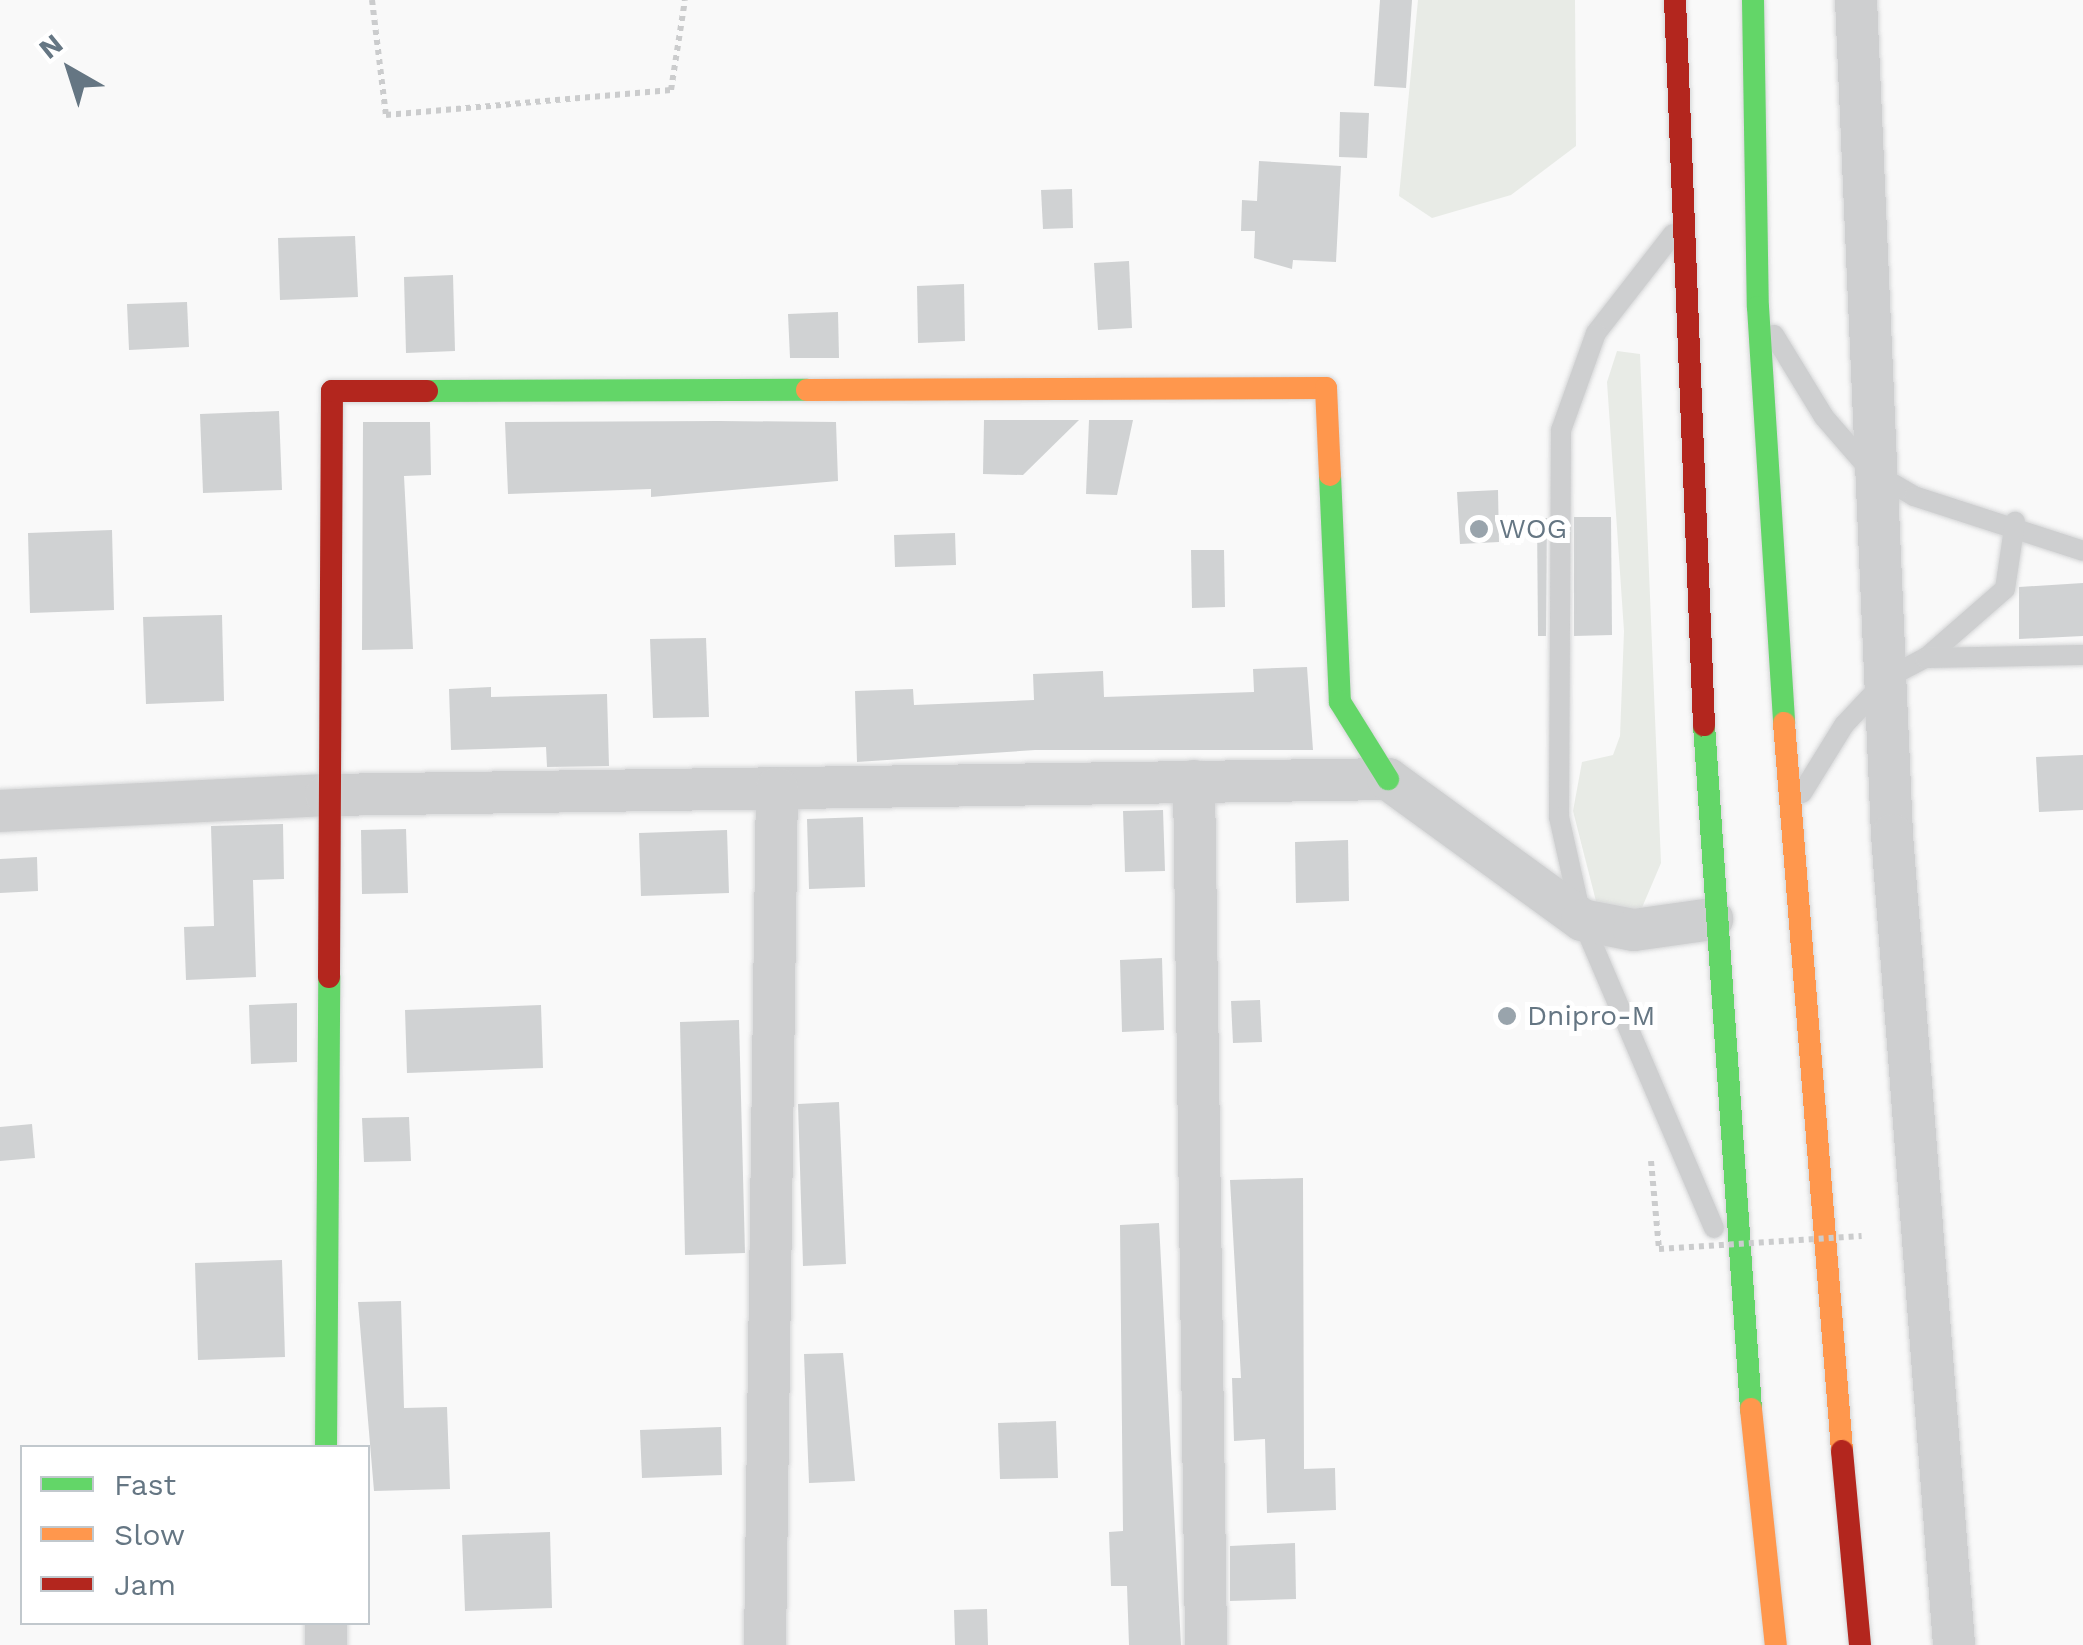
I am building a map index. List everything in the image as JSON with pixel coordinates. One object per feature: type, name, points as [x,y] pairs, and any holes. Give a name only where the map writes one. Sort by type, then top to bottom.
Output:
[{"type":"main road","points":[[1674,0],[1680,224],[1712,919],[1736,1274],[1776,1645]]},
{"type":"main road","points":[[1753,0],[1758,307],[1791,812],[1860,1645]]},
{"type":"main road","points":[[326,1445],[326,795],[332,390],[1326,388],[1340,702],[1388,778]]},
{"type":"street","points":[[1856,0],[1871,470],[1907,668],[1893,854],[1954,1645]]},
{"type":"street","points":[[0,811],[326,795],[1388,778],[1582,920],[1634,930],[1712,919]]},
{"type":"street","points":[[1194,781],[1206,1645]]},
{"type":"street","points":[[765,1645],[777,788]]},
{"type":"lane","points":[[1680,224],[1596,334],[1561,430],[1559,817],[1582,920],[1736,1274]]},
{"type":"lane","points":[[1758,307],[1824,416],[1871,470],[1914,496],[2015,522],[2083,551]]},
{"type":"lane","points":[[1791,812],[1844,724],[2005,589],[2015,522]]},
{"type":"lane","points":[[1907,668],[2083,655]]},
{"type":"path","points":[[372,0],[386,116],[671,90],[685,0]]},
{"type":"path","points":[[1650,1143],[1659,1249],[1862,1236]]},
{"type":"shaded area","points":[[1418,0],[1575,0],[1576,146],[1511,195],[1432,218],[1399,196]]},
{"type":"shaded area","points":[[1617,351],[1640,354],[1661,863],[1641,910],[1599,913],[1573,811],[1582,762],[1613,755],[1620,736],[1624,631],[1607,382]]},
{"type":"building","points":[[1380,0],[1412,0],[1406,88],[1374,86]]},
{"type":"building","points":[[1340,112],[1369,113],[1367,158],[1339,157]]},
{"type":"building","points":[[1259,161],[1341,166],[1336,262],[1293,260],[1292,269],[1254,258],[1255,231],[1241,231],[1242,200],[1257,201]]},
{"type":"building","points":[[1072,189],[1073,228],[1043,229],[1041,190]]},
{"type":"building","points":[[355,236],[358,297],[280,300],[278,238]]},
{"type":"building","points":[[1129,261],[1132,328],[1098,330],[1094,263]]},
{"type":"building","points":[[453,275],[455,351],[406,353],[404,277]]},
{"type":"building","points":[[964,284],[965,341],[918,343],[917,286]]},
{"type":"building","points":[[187,302],[189,347],[129,350],[127,304]]},
{"type":"building","points":[[838,312],[839,358],[790,358],[788,314]]},
{"type":"building","points":[[279,411],[282,490],[203,493],[200,414]]},
{"type":"building","points":[[984,420],[1079,420],[1023,475],[983,474]]},
{"type":"building","points":[[1089,420],[1133,420],[1117,495],[1086,494]]},
{"type":"building","points":[[363,422],[430,422],[431,475],[404,476],[413,649],[362,650]]},
{"type":"building","points":[[505,422],[836,422],[838,481],[651,497],[651,489],[508,494]]},
{"type":"building","name":"WOG","points":[[1498,490],[1499,542],[1460,544],[1457,492]]},
{"type":"building","points":[[1574,517],[1611,517],[1612,635],[1574,636]]},
{"type":"building","points":[[1537,518],[1547,518],[1546,636],[1538,636]]},
{"type":"building","points":[[112,530],[114,610],[30,613],[28,533]]},
{"type":"building","points":[[955,533],[956,565],[895,567],[894,535]]},
{"type":"building","points":[[1191,550],[1224,550],[1225,607],[1192,608]]},
{"type":"building","points":[[2083,583],[2083,636],[2019,639],[2019,587]]},
{"type":"building","points":[[222,615],[224,701],[146,704],[143,617]]},
{"type":"building","points":[[706,638],[709,717],[653,718],[650,639]]},
{"type":"building","points":[[1307,667],[1313,750],[1035,750],[857,762],[855,691],[913,689],[914,705],[1034,700],[1033,674],[1103,671],[1104,697],[1254,692],[1253,669]]},
{"type":"building","points":[[491,687],[491,697],[607,694],[609,766],[547,767],[546,747],[451,750],[449,689]]},
{"type":"building","points":[[2083,755],[2083,810],[2039,812],[2036,757]]},
{"type":"building","points":[[1163,810],[1165,871],[1125,872],[1123,811]]},
{"type":"building","points":[[863,817],[865,887],[809,889],[807,819]]},
{"type":"building","points":[[283,824],[284,879],[253,880],[256,977],[186,980],[184,927],[214,926],[211,826]]},
{"type":"building","points":[[406,829],[408,893],[362,894],[361,830]]},
{"type":"building","points":[[727,830],[729,893],[641,896],[639,833]]},
{"type":"building","points":[[1348,840],[1349,901],[1296,903],[1295,842]]},
{"type":"building","points":[[37,857],[38,891],[0,893],[0,859]]},
{"type":"building","points":[[1162,958],[1164,1030],[1122,1032],[1120,960]]},
{"type":"building","points":[[1260,1000],[1262,1042],[1233,1043],[1231,1001]]},
{"type":"building","points":[[297,1003],[297,1062],[251,1064],[249,1005]]},
{"type":"building","points":[[541,1005],[543,1068],[407,1073],[405,1010]]},
{"type":"building","points":[[739,1020],[745,1253],[685,1255],[680,1022]]},
{"type":"building","points":[[839,1102],[846,1264],[803,1266],[798,1104]]},
{"type":"building","points":[[409,1117],[411,1161],[364,1162],[362,1118]]},
{"type":"building","points":[[32,1124],[35,1158],[0,1161],[0,1127]]},
{"type":"building","points":[[1303,1178],[1304,1469],[1335,1468],[1336,1510],[1267,1513],[1265,1439],[1234,1441],[1232,1378],[1241,1378],[1230,1180]]},
{"type":"building","points":[[1159,1223],[1181,1645],[1129,1645],[1127,1586],[1111,1586],[1109,1532],[1123,1531],[1120,1225]]},
{"type":"building","points":[[282,1260],[285,1357],[198,1360],[195,1263]]},
{"type":"building","points":[[401,1301],[404,1408],[447,1407],[450,1489],[374,1491],[358,1302]]},
{"type":"building","points":[[843,1353],[855,1481],[809,1483],[804,1354]]},
{"type":"building","points":[[1056,1421],[1058,1478],[1000,1479],[998,1423]]},
{"type":"building","points":[[721,1427],[722,1475],[642,1478],[640,1430]]},
{"type":"building","points":[[550,1532],[552,1608],[465,1611],[462,1535]]},
{"type":"building","points":[[1295,1543],[1296,1599],[1230,1601],[1230,1546]]},
{"type":"building","points":[[987,1609],[988,1645],[955,1645],[954,1610]]},
{"type":"traffic: fast","points":[[1753,0],[1758,307],[1784,723]]},
{"type":"traffic: fast","points":[[427,391],[807,390]]},
{"type":"traffic: fast","points":[[1330,475],[1340,702],[1388,779]]},
{"type":"traffic: fast","points":[[1704,725],[1751,1409]]},
{"type":"traffic: fast","points":[[326,1445],[329,977]]},
{"type":"traffic: slow","points":[[807,390],[1326,388],[1330,475]]},
{"type":"traffic: slow","points":[[1784,723],[1842,1451]]},
{"type":"traffic: slow","points":[[1751,1409],[1776,1645]]},
{"type":"traffic: jam","points":[[1675,0],[1704,725]]},
{"type":"traffic: jam","points":[[329,977],[332,391],[427,391]]},
{"type":"traffic: jam","points":[[1842,1451],[1860,1645]]},
{"type":"place","name":"WOG","points":[[1479,529]]},
{"type":"place","name":"Dnipro-M","points":[[1507,1016]]}]
